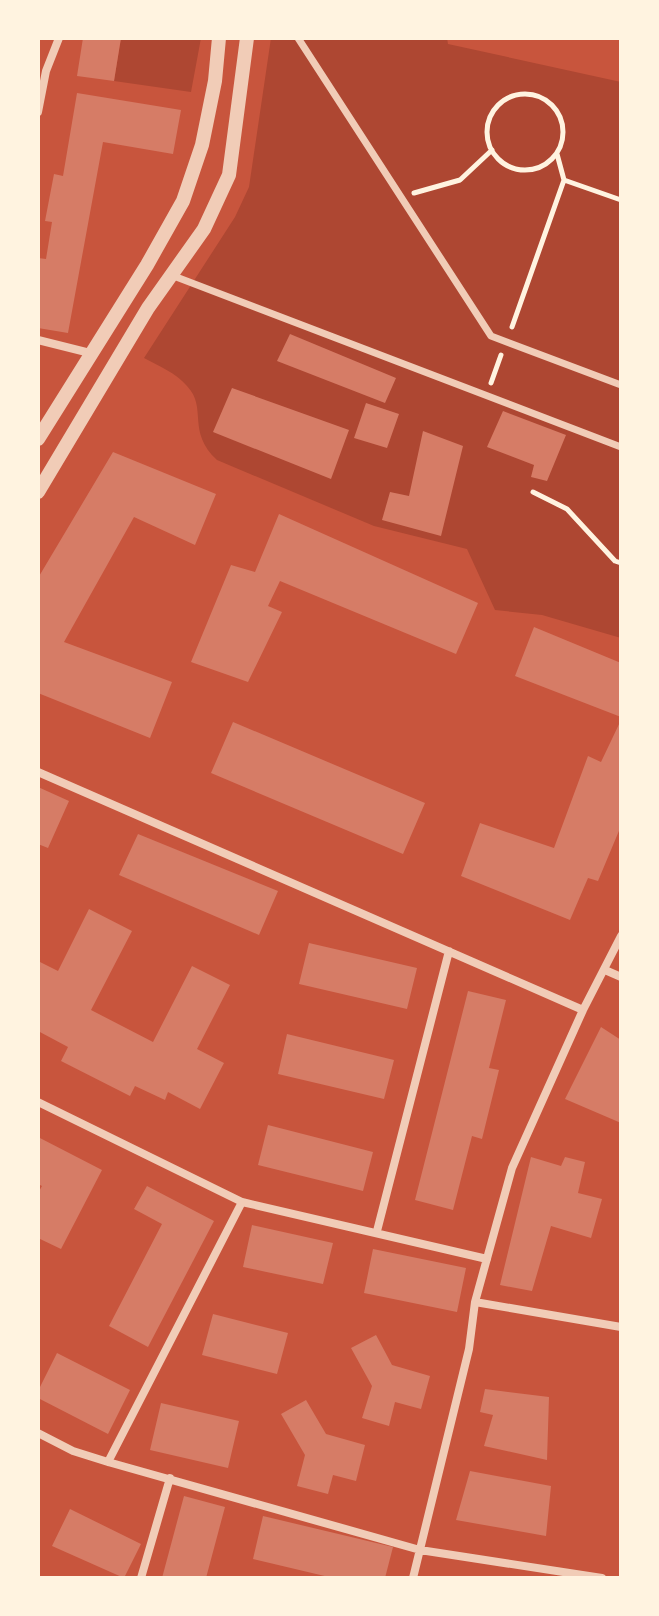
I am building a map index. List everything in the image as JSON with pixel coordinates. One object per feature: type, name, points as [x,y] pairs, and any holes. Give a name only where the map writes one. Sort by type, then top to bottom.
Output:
[{"type":"street","points":[[38,112],[40,92],[59,38]]},
{"type":"street","points":[[38,439],[183,201],[202,145],[215,81],[219,38]]},
{"type":"street","points":[[38,492],[171,275],[204,229],[229,175],[247,38]]},
{"type":"street","points":[[298,38],[491,336],[621,385]]},
{"type":"street","points":[[171,275],[621,447]]},
{"type":"street","points":[[38,340],[90,353]]},
{"type":"street","points":[[38,772],[583,1010]]},
{"type":"street","points":[[413,1578],[469,1349],[475,1302],[512,1168],[583,1010],[621,936]]},
{"type":"street","points":[[377,1231],[449,951]]},
{"type":"street","points":[[605,970],[621,977]]},
{"type":"street","points":[[38,1102],[242,1202],[487,1259]]},
{"type":"street","points":[[108,1462],[242,1202]]},
{"type":"street","points":[[475,1302],[621,1327]]},
{"type":"street","points":[[38,1433],[73,1451],[108,1462],[420,1550],[602,1578]]},
{"type":"street","points":[[141,1578],[170,1478]]},
{"type":"path","points":[[534,94],[555,107],[562,118],[562,143],[548,163],[523,170],[510,167],[492,150],[487,126],[499,103],[509,96],[534,94]]},
{"type":"path","points":[[400,197],[460,180],[492,150]]},
{"type":"path","points":[[486,395],[564,180],[557,154]]},
{"type":"path","points":[[564,180],[621,200]]},
{"type":"path","points":[[533,492],[567,509],[615,561],[621,563]]},
{"type":"shaded area","points":[[121,38],[201,38],[191,92],[114,81]]},
{"type":"shaded area","points":[[271,38],[447,38],[448,44],[621,82],[621,638],[542,615],[495,610],[467,549],[374,526],[217,460],[202,439],[193,394],[178,377],[144,358],[235,217],[249,187]]},
{"type":"building","points":[[83,38],[121,38],[114,81],[77,76]]},
{"type":"building","points":[[77,93],[181,110],[173,154],[103,142],[68,333],[38,328],[38,258],[46,259],[52,222],[45,221],[54,174],[63,176]]},
{"type":"building","points":[[290,334],[396,378],[385,403],[277,361]]},
{"type":"building","points":[[232,388],[349,430],[331,479],[213,432]]},
{"type":"building","points":[[366,403],[399,414],[387,448],[354,438]]},
{"type":"building","points":[[503,411],[566,435],[547,481],[531,477],[534,465],[487,447]]},
{"type":"building","points":[[423,431],[463,446],[441,536],[382,520],[390,492],[409,496]]},
{"type":"building","points":[[113,452],[216,494],[195,545],[134,517],[64,642],[172,682],[150,738],[38,693],[38,578]]},
{"type":"building","points":[[279,514],[478,603],[456,654],[280,581],[268,606],[282,612],[248,682],[191,662],[231,565],[255,572]]},
{"type":"building","points":[[534,627],[621,663],[621,717],[515,676]]},
{"type":"building","points":[[621,720],[621,826],[598,881],[588,878],[570,920],[461,876],[480,823],[554,848],[588,756],[601,762]]},
{"type":"building","points":[[233,722],[425,803],[403,854],[211,773]]},
{"type":"building","points":[[38,787],[69,801],[48,848],[38,844]]},
{"type":"building","points":[[138,834],[278,891],[259,935],[119,875]]},
{"type":"building","points":[[89,909],[132,931],[91,1010],[153,1042],[192,966],[230,985],[197,1049],[224,1063],[200,1109],[168,1092],[165,1100],[135,1086],[130,1096],[61,1061],[68,1047],[38,1031],[38,961],[58,971]]},
{"type":"building","points":[[309,943],[417,968],[407,1009],[299,984]]},
{"type":"building","points":[[468,991],[506,1000],[489,1068],[499,1070],[482,1139],[472,1136],[453,1210],[415,1200]]},
{"type":"building","points":[[601,1027],[621,1040],[621,1123],[565,1099]]},
{"type":"building","points":[[287,1034],[394,1060],[384,1099],[278,1074]]},
{"type":"building","points":[[268,1125],[373,1152],[363,1191],[258,1165]]},
{"type":"building","points":[[38,1137],[102,1170],[61,1249],[38,1238],[38,1193],[42,1186],[38,1184]]},
{"type":"building","points":[[531,1157],[561,1166],[565,1157],[585,1162],[578,1193],[602,1199],[591,1238],[551,1226],[532,1291],[500,1285]]},
{"type":"building","points":[[147,1186],[214,1221],[148,1347],[109,1326],[162,1224],[134,1209]]},
{"type":"building","points":[[252,1225],[333,1243],[323,1284],[243,1267]]},
{"type":"building","points":[[373,1249],[466,1268],[457,1312],[364,1293]]},
{"type":"building","points":[[213,1314],[288,1333],[277,1374],[202,1355]]},
{"type":"building","points":[[376,1335],[392,1365],[430,1376],[421,1409],[395,1402],[389,1426],[362,1418],[372,1386],[351,1348]]},
{"type":"building","points":[[57,1353],[130,1390],[108,1434],[38,1398],[38,1391]]},
{"type":"building","points":[[485,1389],[549,1397],[547,1460],[484,1446],[493,1415],[480,1412]]},
{"type":"building","points":[[306,1400],[326,1434],[365,1445],[356,1481],[333,1475],[328,1494],[297,1486],[305,1455],[281,1414]]},
{"type":"building","points":[[161,1403],[239,1421],[228,1468],[150,1450]]},
{"type":"building","points":[[470,1471],[551,1486],[546,1536],[456,1520]]},
{"type":"building","points":[[184,1496],[225,1507],[206,1578],[162,1578]]},
{"type":"building","points":[[70,1509],[141,1544],[124,1578],[52,1546]]},
{"type":"building","points":[[263,1516],[393,1547],[385,1578],[333,1578],[253,1559]]}]
